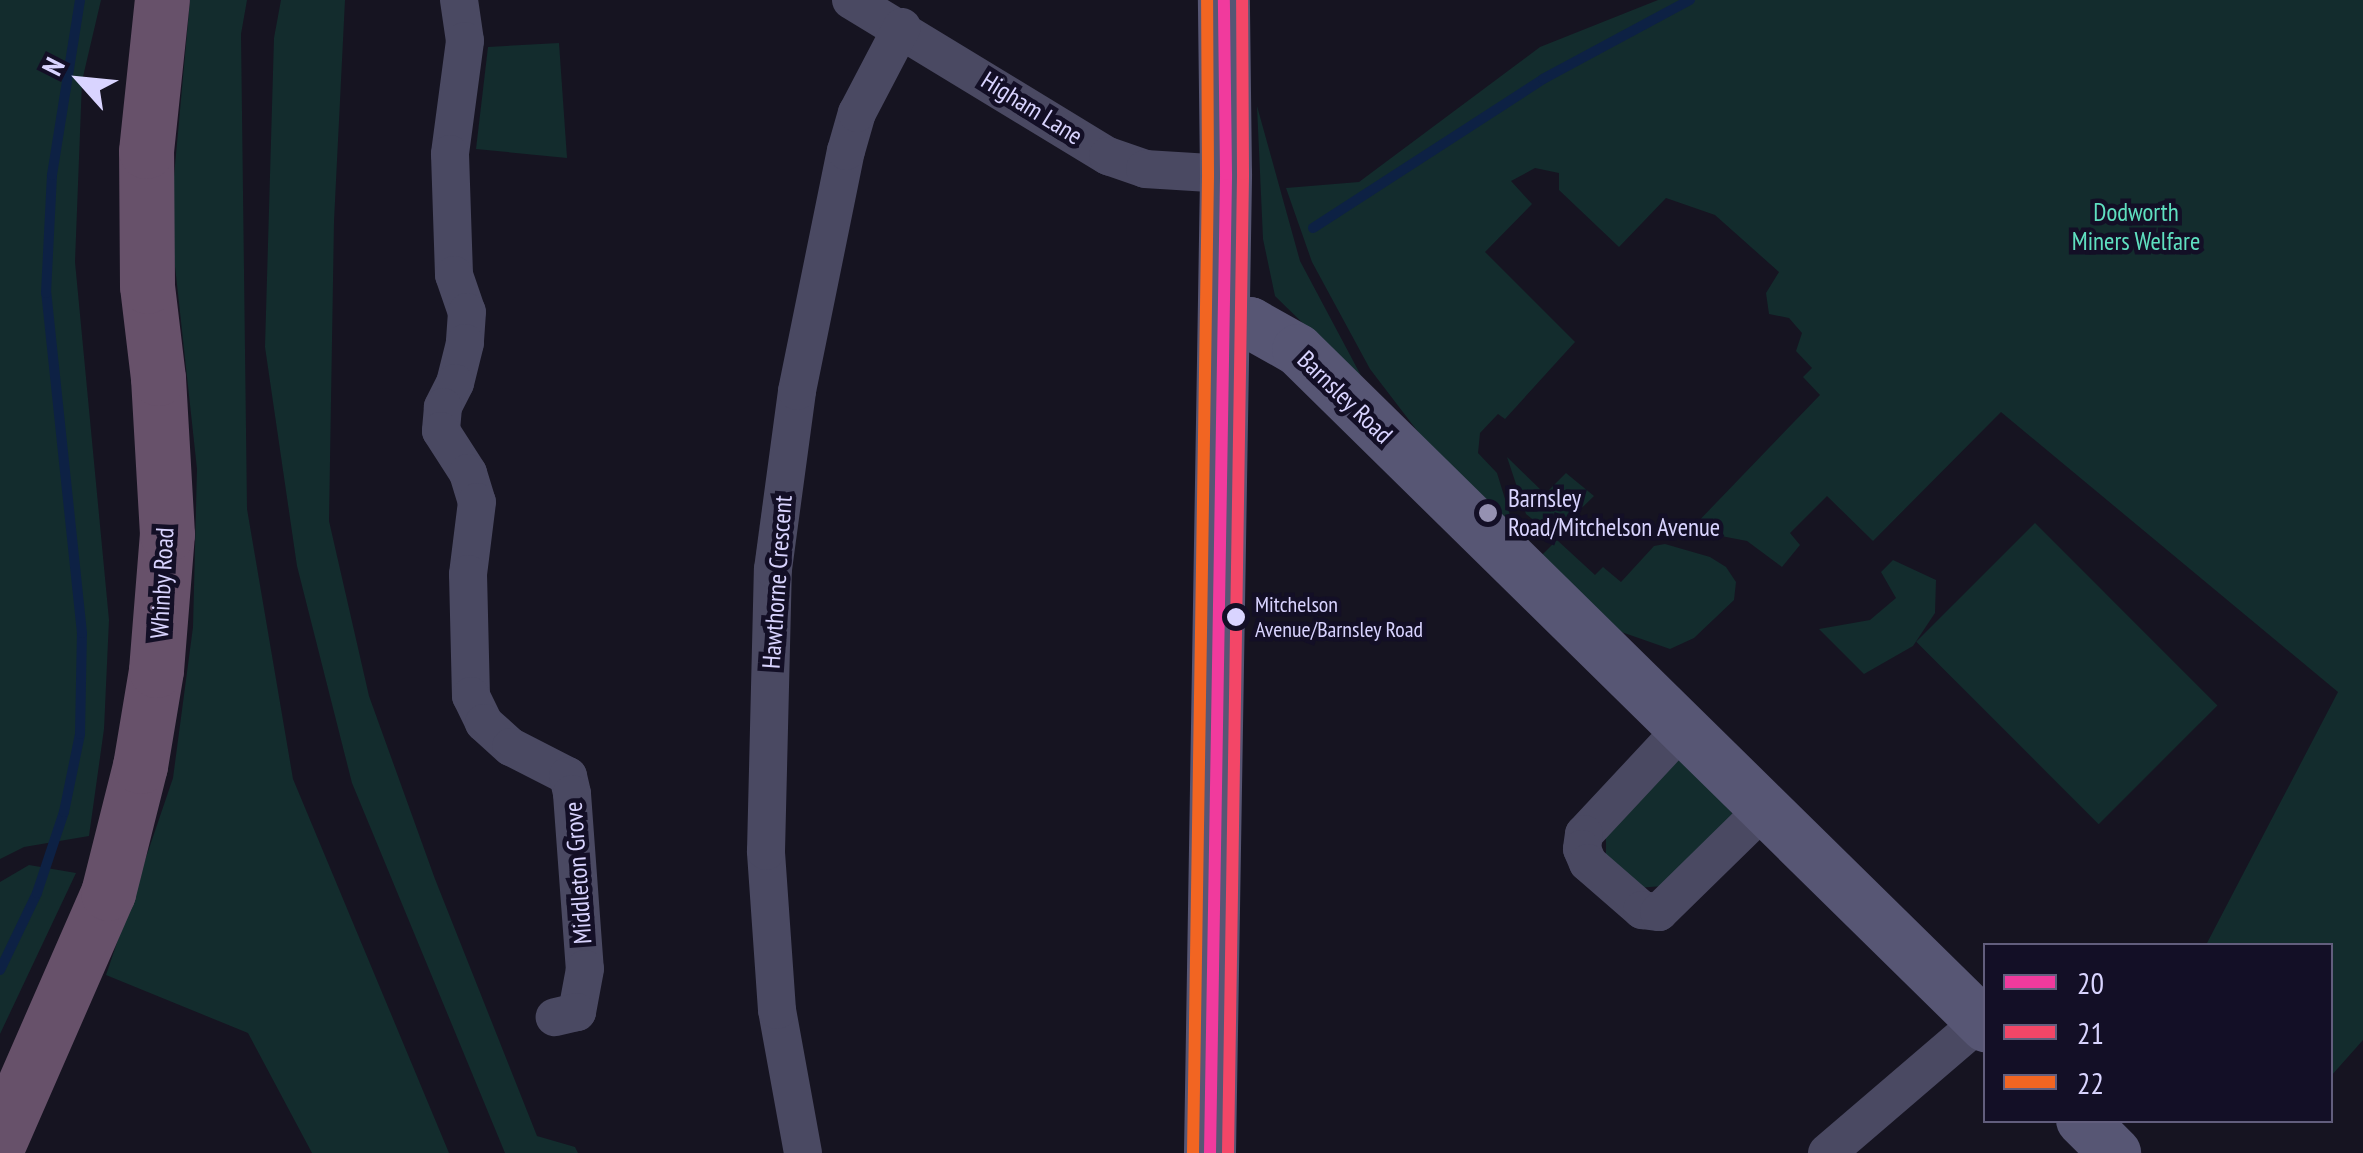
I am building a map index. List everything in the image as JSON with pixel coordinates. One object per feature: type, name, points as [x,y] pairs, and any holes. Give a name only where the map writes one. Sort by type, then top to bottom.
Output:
[{"type":"highway","name":"Whinby Road","points":[[0,1140],[108,893],[140,766],[156,670],[167,534],[158,378],[146,286],[146,152],[162,0]]},
{"type":"main road","points":[[1210,1153],[1226,174],[1224,0]]},
{"type":"main road","name":"Barnsley Road","points":[[1224,324],[1250,323],[1298,350],[1983,1024]]},
{"type":"main road","points":[[2085,1123],[2115,1153]]},
{"type":"street","name":"Middleton Grove","points":[[458,0],[465,41],[450,154],[454,275],[467,312],[465,343],[455,384],[443,408],[441,431],[468,474],[477,502],[468,574],[472,696],[484,722],[512,747],[568,776],[572,794],[585,968],[577,1012],[555,1017]]},
{"type":"street","name":"Higham Lane","points":[[852,0],[1108,156],[1145,169],[1226,174]]},
{"type":"street","name":"Hawthorne Crescent","points":[[803,1153],[777,1010],[766,852],[773,568],[797,391],[846,151],[857,113],[902,27]]},
{"type":"street","points":[[1683,728],[1584,834],[1582,849],[1588,863],[1642,910],[1658,912],[1764,808]]},
{"type":"street","points":[[1828,1153],[1983,1024]]},
{"type":"green space","points":[[0,0],[101,0],[82,81],[75,262],[109,620],[104,729],[89,836],[24,847],[0,859]]},
{"type":"green space","points":[[190,0],[247,0],[241,34],[247,509],[293,779],[449,1153],[312,1153],[248,1033],[106,975],[173,778],[193,627],[197,469],[170,220]]},
{"type":"green space","points":[[281,0],[345,0],[334,221],[329,521],[369,696],[435,879],[537,1136],[575,1147],[578,1153],[505,1153],[352,783],[297,566],[265,347],[274,38]]},
{"type":"green space","name":"Dodworth Miners Welfare","points":[[1658,0],[2363,0],[2363,1040],[2333,1074],[2333,943],[2207,943],[2338,692],[2001,412],[1873,541],[1827,496],[1790,533],[1800,545],[1782,567],[1747,541],[1690,530],[1820,395],[1803,377],[1812,368],[1796,351],[1802,333],[1789,318],[1769,314],[1766,293],[1779,272],[1715,215],[1666,198],[1619,247],[1559,190],[1559,173],[1535,168],[1511,181],[1532,204],[1485,252],[1575,342],[1505,419],[1498,414],[1480,433],[1478,453],[1497,473],[1510,515],[1509,529],[1425,441],[1370,369],[1312,262],[1286,188],[1359,182],[1540,47]]},
{"type":"green space","points":[[559,43],[567,158],[476,149],[488,47]]},
{"type":"green space","points":[[1257,106],[1300,261],[1366,385],[1275,296],[1263,239]]},
{"type":"green space","points":[[1507,457],[1545,494],[1566,473],[1594,496],[1553,536],[1526,514]]},
{"type":"green space","points":[[2035,523],[2217,705],[2099,824],[1916,642]]},
{"type":"green space","points":[[1557,540],[1595,575],[1603,567],[1621,582],[1654,546],[1665,544],[1710,557],[1726,567],[1736,582],[1734,600],[1694,638],[1670,649],[1610,628],[1538,559]]},
{"type":"green space","points":[[1893,560],[1936,580],[1935,613],[1913,646],[1864,674],[1819,629],[1870,620],[1896,598],[1881,572]]},
{"type":"green space","points":[[1668,757],[1681,760],[1738,819],[1663,886],[1637,888],[1606,858],[1606,833]]},
{"type":"green space","points":[[29,865],[76,873],[0,1034],[0,882]]},
{"type":"waterway","points":[[0,970],[37,893],[64,812],[80,734],[82,633],[46,293],[52,175],[80,0]]},
{"type":"waterway","points":[[1313,228],[1543,79],[1690,0]]},
{"type":"transit line","name":"22","points":[[1193,1153],[1208,174],[1207,0]]},
{"type":"transit line","name":"20","points":[[1210,1153],[1226,174],[1224,0]]},
{"type":"transit line","name":"21","points":[[1228,1153],[1243,174],[1242,0]]},
{"type":"place","name":"Barnsley Road/Mitchelson Avenue","points":[[1488,513]]},
{"type":"place","name":"Mitchelson Avenue/Barnsley Road","points":[[1236,617]]}]
